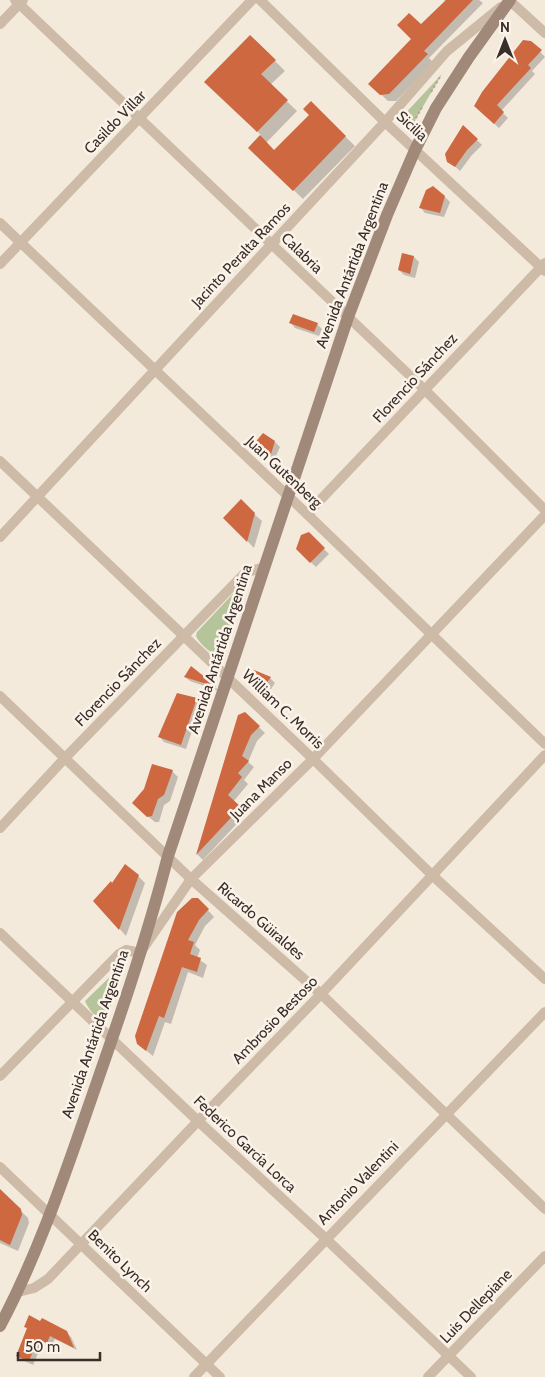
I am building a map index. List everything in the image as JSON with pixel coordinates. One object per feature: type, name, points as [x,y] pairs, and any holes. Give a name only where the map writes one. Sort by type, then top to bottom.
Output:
[{"type":"main road","name":"Avenida Antártida Argentina","points":[[0,1326],[18,1292],[50,1215],[112,1038],[156,902],[168,856],[287,496],[348,317],[384,222],[415,150],[436,108],[510,0]]},
{"type":"street","name":"Casildo Villar","points":[[0,264],[252,0]]},
{"type":"street","name":"Sicilia","points":[[260,0],[385,122],[544,267]]},
{"type":"street","name":"Jacinto Peralta Ramos","points":[[0,537],[385,122],[447,51],[510,0]]},
{"type":"street","points":[[510,0],[545,33]]},
{"type":"street","name":"Calabria","points":[[19,1],[139,119],[425,390],[545,510]]},
{"type":"street","points":[[0,24],[19,1]]},
{"type":"street","name":"Juan Gutenberg","points":[[0,223],[307,514],[545,744]]},
{"type":"street","name":"Florencio Sánchez","points":[[307,514],[544,267]]},
{"type":"street","name":"William C. Morris","points":[[0,461],[432,875],[545,979]]},
{"type":"street","name":"Juana Manso","points":[[140,953],[191,879],[313,759],[545,515]]},
{"type":"street","name":"Florencio Sánchez","points":[[0,828],[65,758],[245,573],[264,567]]},
{"type":"street","name":"Ricardo Güiraldes","points":[[0,696],[191,879],[322,994],[545,1209]]},
{"type":"street","name":"Ambrosio Bestoso","points":[[18,1292],[34,1288],[48,1279],[322,994],[545,756]]},
{"type":"street","name":"Federico García Lorca","points":[[0,933],[198,1121],[326,1238],[471,1377]]},
{"type":"street","points":[[0,1076],[119,954],[126,950],[140,953]]},
{"type":"street","name":"Antonio Valentini","points":[[194,1377],[545,1012]]},
{"type":"street","name":"Benito Lynch","points":[[0,1167],[220,1377]]},
{"type":"street","name":"Luis Dellepiane","points":[[428,1377],[545,1256]]},
{"type":"green space","points":[[442,74],[411,127],[401,118]]},
{"type":"green space","points":[[247,581],[223,652],[216,655],[199,642],[196,636],[197,632]]},
{"type":"green space","points":[[123,964],[106,1021],[102,1020],[93,1014],[85,1001]]},
{"type":"building","points":[[446,0],[473,0],[424,51],[428,54],[389,94],[380,95],[368,84],[411,39],[397,25],[409,13],[421,24]]},
{"type":"building","points":[[250,35],[276,60],[261,74],[288,100],[257,132],[204,82]]},
{"type":"building","points":[[523,40],[531,41],[542,50],[528,65],[531,68],[497,105],[504,112],[494,124],[474,106],[482,92]]},
{"type":"building","points":[[311,101],[346,136],[293,191],[248,148],[260,135],[274,150],[309,115],[303,109]]},
{"type":"building","points":[[463,125],[478,139],[467,150],[455,167],[447,162],[445,154]]},
{"type":"building","points":[[433,186],[445,196],[440,213],[419,208],[426,190]]},
{"type":"building","points":[[402,253],[414,256],[410,274],[398,270]]},
{"type":"building","points":[[293,314],[318,323],[314,332],[289,323]]},
{"type":"building","points":[[263,433],[275,441],[271,454],[265,455],[253,445]]},
{"type":"building","points":[[241,499],[255,513],[247,542],[223,518]]},
{"type":"building","points":[[309,532],[325,548],[310,563],[296,549],[301,535]]},
{"type":"building","points":[[191,666],[216,686],[216,687],[184,677]]},
{"type":"building","points":[[254,670],[271,677],[266,684],[256,686],[251,679]]},
{"type":"building","points":[[177,693],[197,698],[181,745],[158,737]]},
{"type":"building","points":[[245,712],[260,726],[251,735],[242,756],[249,761],[238,773],[242,777],[228,795],[241,807],[196,855],[238,715]]},
{"type":"building","points":[[152,764],[173,770],[164,795],[158,799],[152,816],[147,817],[132,803],[144,789]]},
{"type":"building","points":[[125,864],[139,875],[119,930],[93,901],[111,881],[112,883]]},
{"type":"building","points":[[192,898],[198,898],[209,909],[199,920],[188,940],[194,942],[190,954],[201,958],[197,972],[182,967],[164,1018],[159,1016],[146,1051],[137,1044],[135,1036],[177,912]]},
{"type":"building","points":[[0,1189],[21,1209],[22,1215],[10,1245],[0,1240]]},
{"type":"building","points":[[29,1315],[40,1321],[42,1318],[67,1331],[74,1348],[50,1336],[47,1343],[38,1339],[29,1361],[16,1356],[27,1328],[24,1327]]}]
